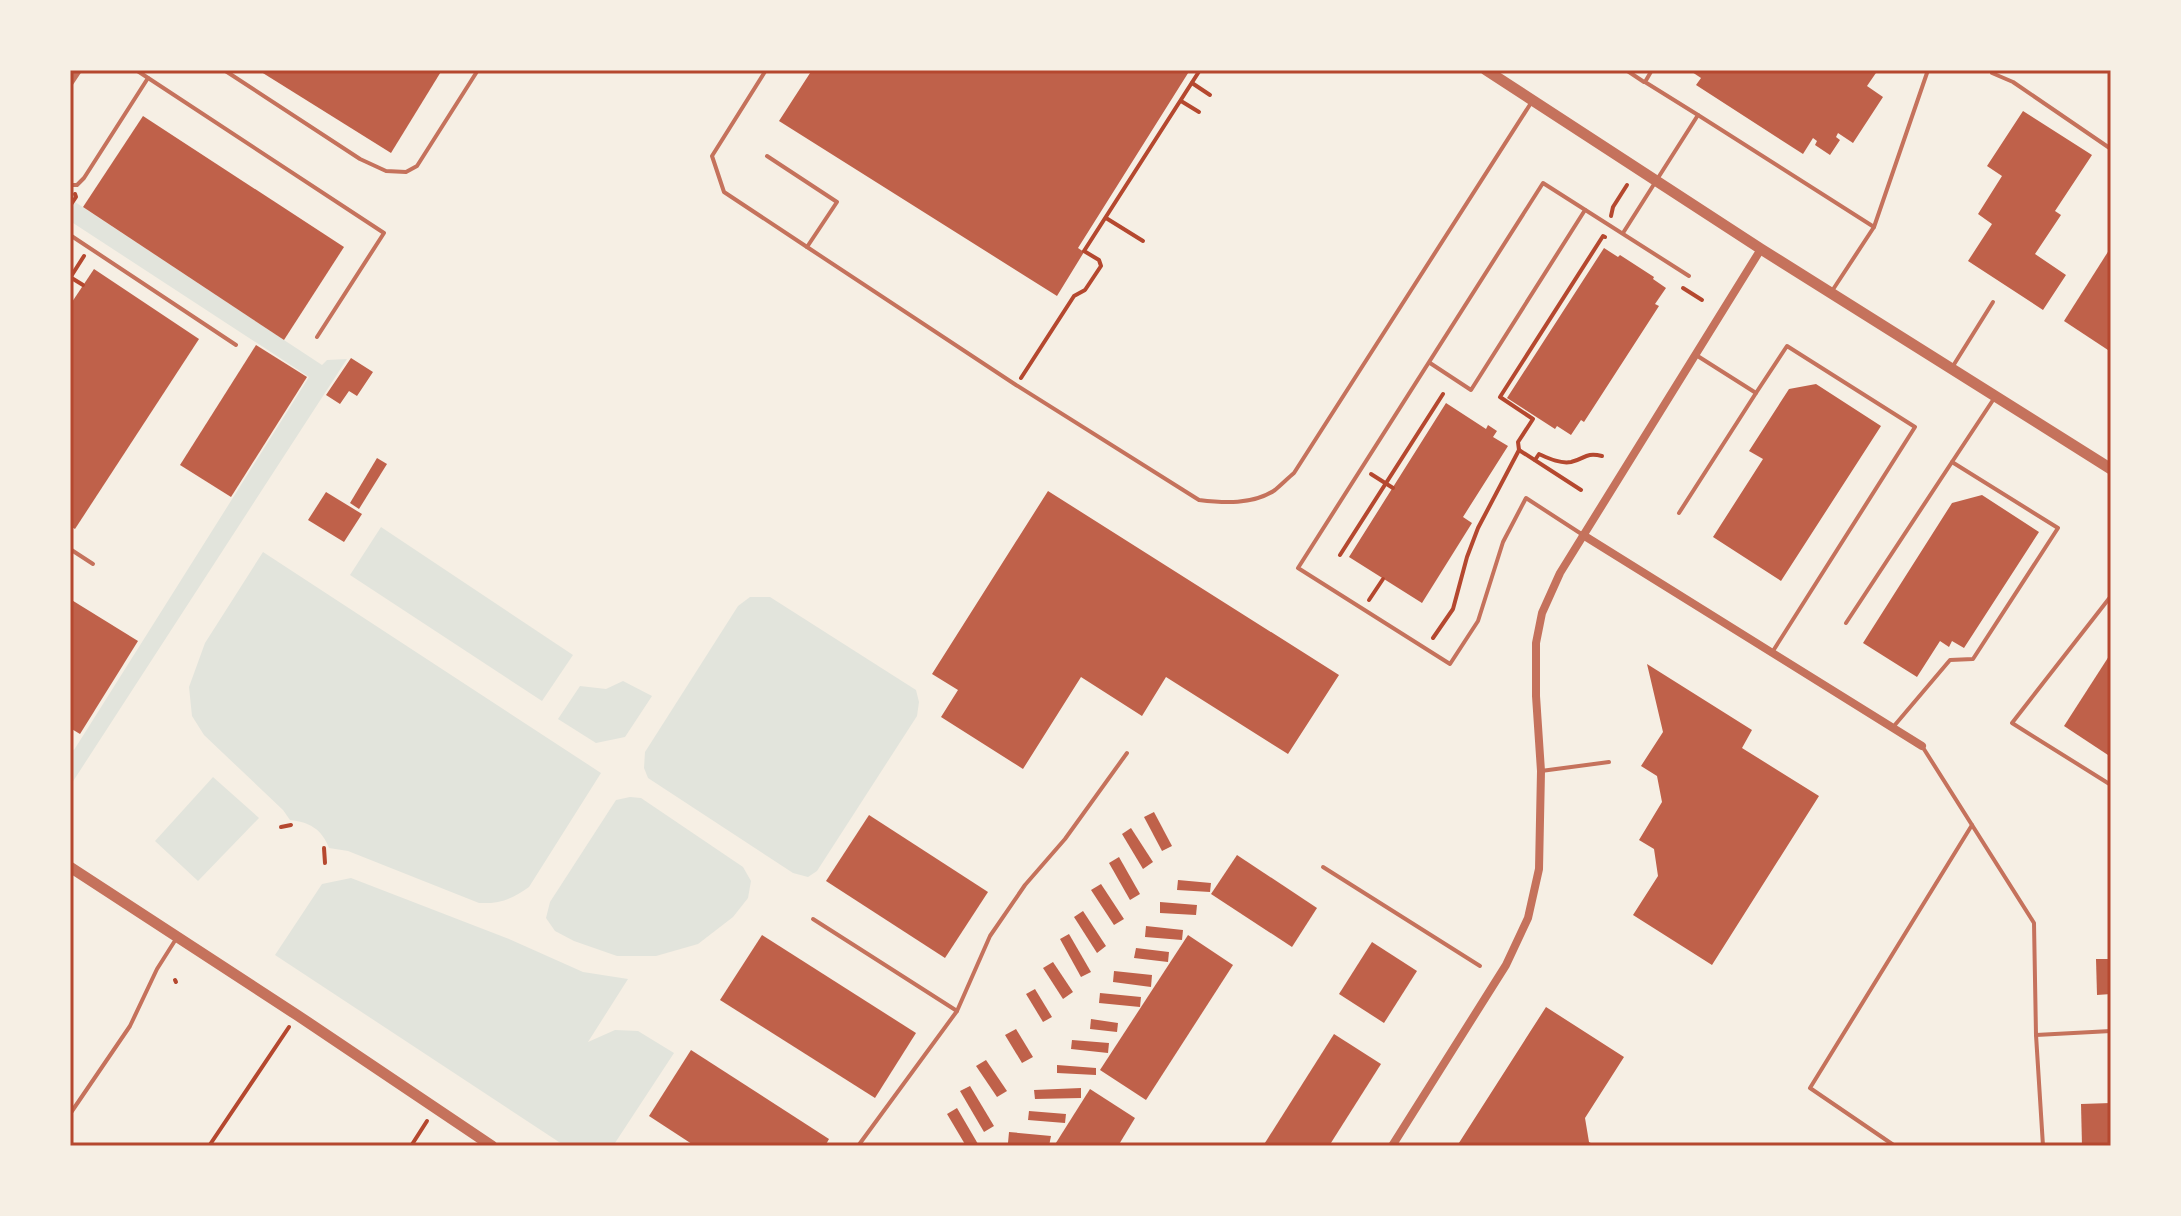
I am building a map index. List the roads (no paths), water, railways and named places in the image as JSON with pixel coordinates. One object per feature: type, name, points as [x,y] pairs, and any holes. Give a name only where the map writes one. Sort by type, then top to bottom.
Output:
[{"type":"street","points":[[70,82],[78,70]]},
{"type":"street","points":[[1494,72],[1533,101],[1761,249],[2111,469]]},
{"type":"street","points":[[1392,1146],[1506,965],[1528,918],[1539,869],[1541,771],[1536,643],[1542,613],[1560,573],[1761,249]]},
{"type":"street","points":[[1583,535],[1922,746]]},
{"type":"street","points":[[70,867],[492,1146]]},
{"type":"lane","points":[[136,70],[384,233],[317,337]]},
{"type":"lane","points":[[224,70],[360,159],[386,171],[406,172],[417,166],[478,70]]},
{"type":"lane","points":[[766,70],[712,156],[724,192],[1016,385],[1199,500],[1221,503],[1246,501],[1273,492],[1294,473],[1533,101]]},
{"type":"lane","points":[[1626,70],[1874,227]]},
{"type":"lane","points":[[1645,82],[1652,70]]},
{"type":"lane","points":[[1831,292],[1874,227],[1928,70]]},
{"type":"lane","points":[[1992,73],[2013,82],[2111,149]]},
{"type":"lane","points":[[70,185],[81,182],[148,78]]},
{"type":"lane","points":[[1623,233],[1698,115]]},
{"type":"lane","points":[[767,156],[837,202],[807,247]]},
{"type":"lane","points":[[1583,535],[1526,498],[1503,542],[1478,621],[1450,664],[1298,568],[1543,183],[1689,276]]},
{"type":"lane","points":[[1429,363],[1471,390],[1585,210]]},
{"type":"lane","points":[[70,235],[236,345]]},
{"type":"lane","points":[[1952,368],[1993,302]]},
{"type":"lane","points":[[1679,513],[1787,346],[1915,427],[1772,653]]},
{"type":"lane","points":[[1694,354],[1756,393]]},
{"type":"lane","points":[[1846,623],[1996,396]]},
{"type":"lane","points":[[1892,728],[1950,660],[1973,659],[2058,528],[1952,462]]},
{"type":"lane","points":[[70,549],[93,564]]},
{"type":"lane","points":[[2111,596],[2012,723],[2111,785]]},
{"type":"lane","points":[[1922,746],[2034,923],[2036,1035],[2043,1146]]},
{"type":"lane","points":[[858,1146],[957,1011],[990,936],[1025,885],[1065,839],[1127,753]]},
{"type":"lane","points":[[1541,771],[1609,762]]},
{"type":"lane","points":[[1895,1146],[1810,1088],[1972,825]]},
{"type":"lane","points":[[1323,867],[1480,966]]},
{"type":"lane","points":[[813,919],[957,1011]]},
{"type":"lane","points":[[70,1114],[130,1026],[157,969],[177,938]]},
{"type":"lane","points":[[2036,1035],[2111,1031]]}]
